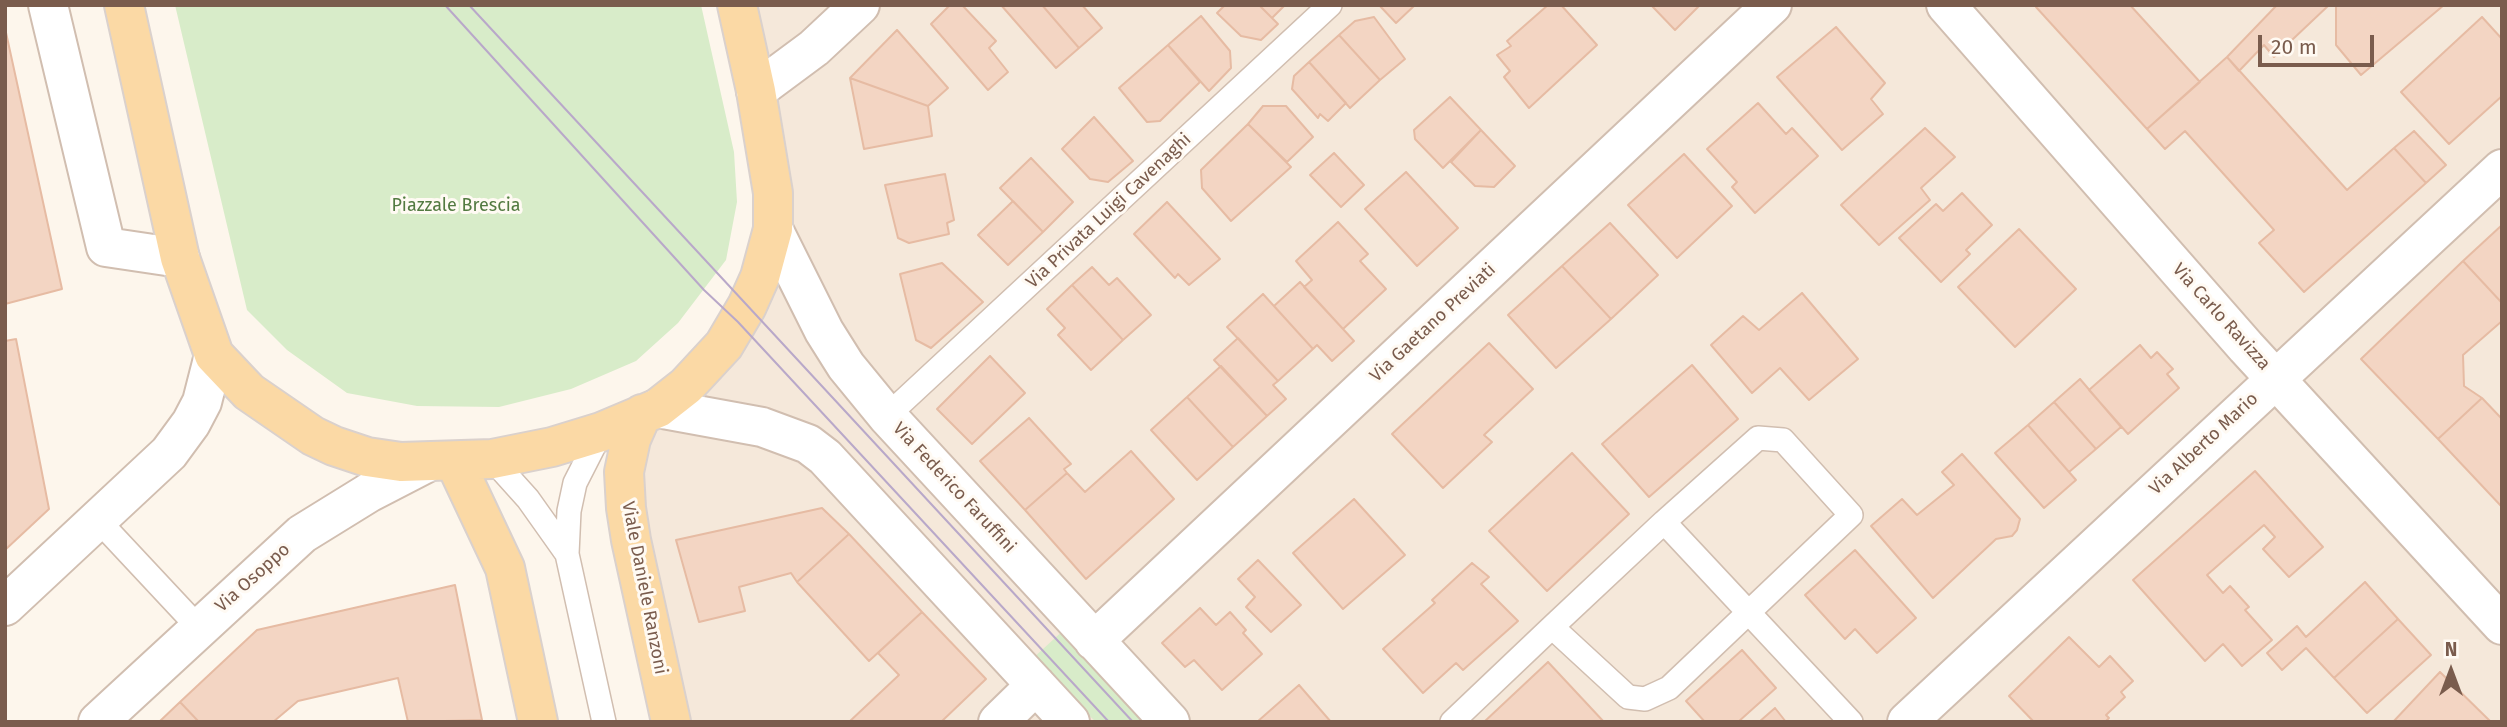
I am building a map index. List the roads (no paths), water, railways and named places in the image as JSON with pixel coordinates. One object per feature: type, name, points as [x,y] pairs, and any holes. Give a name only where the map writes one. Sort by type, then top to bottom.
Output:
[{"type":"main road","points":[[124,5],[180,258],[214,355],[248,392],[313,436],[367,457],[401,462],[458,461],[552,447],[601,432],[650,411],[686,386],[724,345],[760,277],[774,229],[773,193],[737,5]]},
{"type":"main road","name":"Viale Daniele Ranzoni","points":[[650,411],[631,439],[624,472],[626,508],[671,722]]},
{"type":"main road","points":[[458,461],[505,568],[538,722]]},
{"type":"street","points":[[48,5],[106,247],[180,258]]},
{"type":"street","points":[[755,91],[814,48],[860,5]]},
{"type":"street","name":"Via Gaetano Previati","points":[[1094,640],[1772,5]]},
{"type":"street","name":"Via Carlo Ravizza","points":[[1946,5],[2275,377],[2502,625]]},
{"type":"street","name":"Via Alberto Mario","points":[[1908,722],[2275,377],[2502,169]]},
{"type":"street","name":"Via Federico Faruffini","points":[[774,229],[824,331],[846,366],[887,416],[1170,722]]},
{"type":"street","points":[[5,606],[179,442],[202,402],[214,355]]},
{"type":"street","points":[[650,411],[762,427],[808,444],[825,457],[1070,722]]},
{"type":"street","name":"Via Osoppo","points":[[98,722],[302,534],[370,492],[458,461]]},
{"type":"street","points":[[998,722],[1036,685]]},
{"type":"lane","name":"Via Privata Luigi Cavenaghi","points":[[887,416],[1330,5]]},
{"type":"lane","points":[[601,432],[575,483],[569,512],[567,554],[604,722]]},
{"type":"lane","points":[[1451,722],[1552,627],[1664,522],[1758,438],[1783,440],[1851,515],[1669,688],[1646,699],[1628,697],[1552,627]]},
{"type":"lane","points":[[458,461],[528,499],[567,554]]},
{"type":"lane","points":[[98,520],[199,628]]},
{"type":"lane","points":[[1664,522],[1851,722]]},
{"type":"tram line","points":[[445,5],[704,290],[738,322],[1109,722]]},
{"type":"tram line","points":[[469,5],[1133,722]]},
{"type":"park label","name":"Piazzale Brescia","points":[[456,206]]}]
